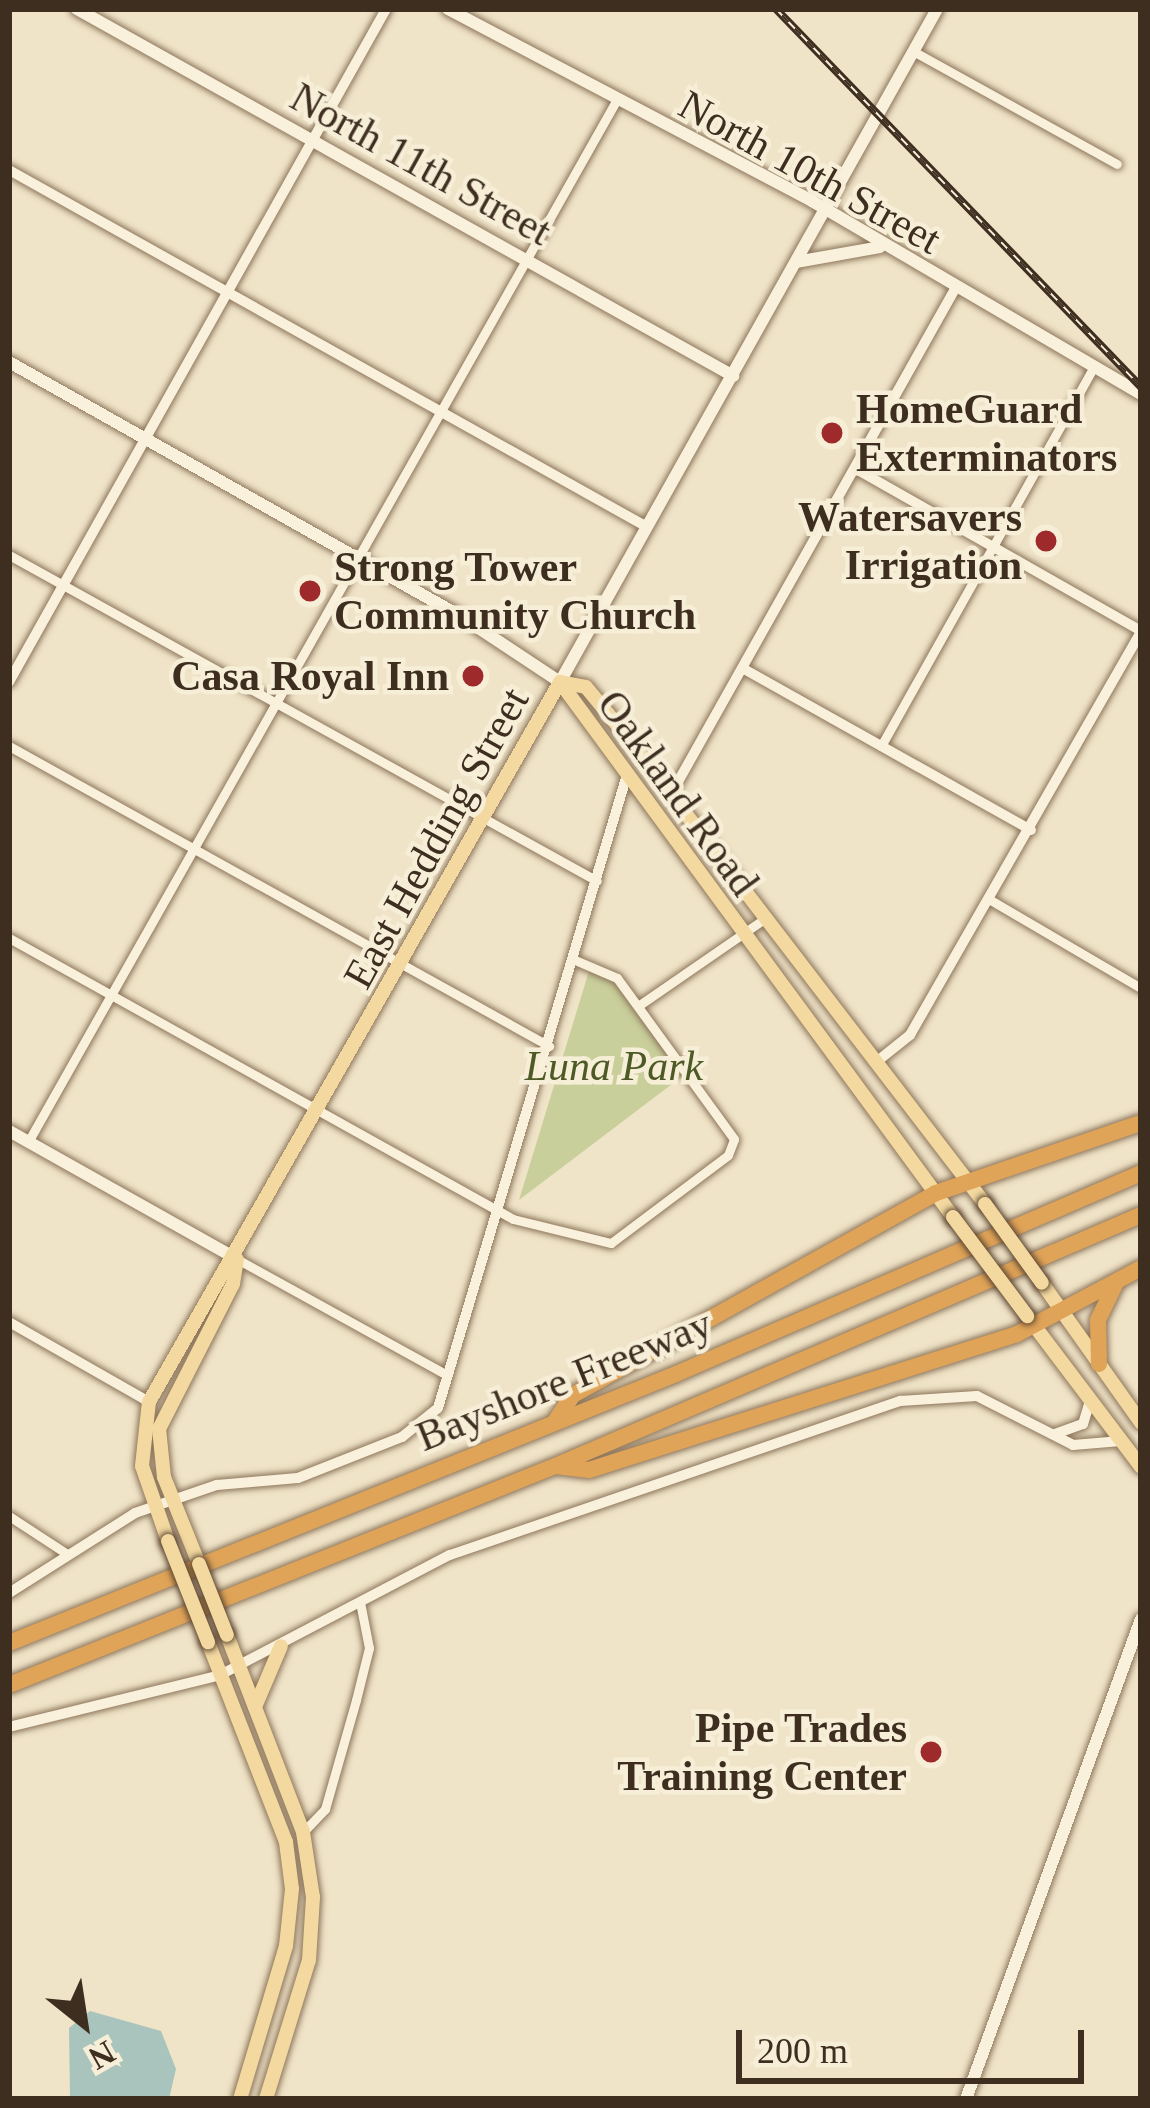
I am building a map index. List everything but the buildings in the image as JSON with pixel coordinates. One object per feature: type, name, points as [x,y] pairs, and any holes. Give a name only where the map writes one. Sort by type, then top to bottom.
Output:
[{"type":"highway","points":[[554,1424],[572,1395],[936,1193],[1141,1123]]},
{"type":"highway","name":"Bayshore Freeway","points":[[9,1643],[554,1424],[1141,1173]]},
{"type":"highway","name":"Bayshore Freeway","points":[[9,1685],[555,1466],[1141,1215]]},
{"type":"highway","points":[[555,1466],[589,1470],[1031,1322],[1141,1268]]},
{"type":"highway","points":[[1099,1364],[1098,1320],[1116,1282]]},
{"type":"main road","name":"North 11th Street","points":[[77,9],[733,376]]},
{"type":"main road","name":"North 10th Street","points":[[448,9],[615,103],[812,201],[824,215],[1141,394]]},
{"type":"main road","name":"East Hedding Street","points":[[240,2099],[286,1946],[292,1889],[286,1842],[153,1506],[141,1456],[149,1402],[237,1259],[404,966],[937,9]]},
{"type":"main road","points":[[796,262],[880,247]]},
{"type":"main road","points":[[9,362],[355,556],[560,682]]},
{"type":"main road","name":"Oakland Road","points":[[560,682],[739,935],[1141,1467]]},
{"type":"main road","name":"Oakland Road","points":[[560,682],[586,687],[985,1204],[1141,1424]]},
{"type":"main road","points":[[9,1131],[237,1259]]},
{"type":"main road","name":"East Hedding Street","points":[[237,1259],[233,1284],[163,1414],[159,1453],[173,1500],[303,1832],[313,1897],[309,1960],[266,2099]]},
{"type":"main road","points":[[966,2099],[1141,1619]]},
{"type":"main road","points":[[255,1707],[280,1646]]},
{"type":"street","points":[[9,682],[386,9]]},
{"type":"street","points":[[913,51],[1117,164]]},
{"type":"street","points":[[28,1142],[437,410],[615,103]]},
{"type":"street","points":[[9,170],[647,527]]},
{"type":"street","points":[[670,796],[955,289]]},
{"type":"street","points":[[881,746],[1093,368]]},
{"type":"street","points":[[856,469],[1141,632],[992,901],[910,1035],[875,1064]]},
{"type":"street","points":[[9,555],[599,882]]},
{"type":"street","points":[[745,669],[1031,830]]},
{"type":"street","points":[[9,746],[549,1046]]},
{"type":"street","points":[[9,1593],[153,1506],[217,1485],[298,1478],[401,1437],[438,1408],[599,882],[626,778]]},
{"type":"street","points":[[992,901],[1141,988]]},
{"type":"street","points":[[638,1006],[764,919]]},
{"type":"street","points":[[9,938],[498,1211],[611,1243],[728,1155],[732,1131],[617,978],[575,961]]},
{"type":"street","points":[[237,1259],[445,1374]]},
{"type":"street","points":[[9,1322],[149,1402]]},
{"type":"street","points":[[9,1727],[220,1675],[483,1541],[901,1401],[977,1396],[1073,1444],[1121,1441]]},
{"type":"street","points":[[1054,1434],[1083,1424],[1090,1401]]},
{"type":"street","points":[[9,1516],[67,1554]]},
{"type":"street","points":[[303,1832],[325,1809],[356,1700],[369,1648],[361,1602]]},
{"type":"green space","name":"Luna Park","points":[[589,971],[613,981],[684,1075],[519,1200]]},
{"type":"water","points":[[90,2011],[161,2031],[176,2069],[169,2099],[70,2099],[69,2028]]},
{"type":"railway","points":[[776,9],[1141,387]]},
{"type":"place","name":"HomeGuard Exterminators","points":[[832,433]]},
{"type":"place","name":"Watersavers Irrigation","points":[[1046,541]]},
{"type":"place","name":"Strong Tower Community Church","points":[[310,591]]},
{"type":"place","name":"Casa Royal Inn","points":[[473,676]]},
{"type":"place","name":"Pipe Trades Training Center","points":[[931,1752]]}]
